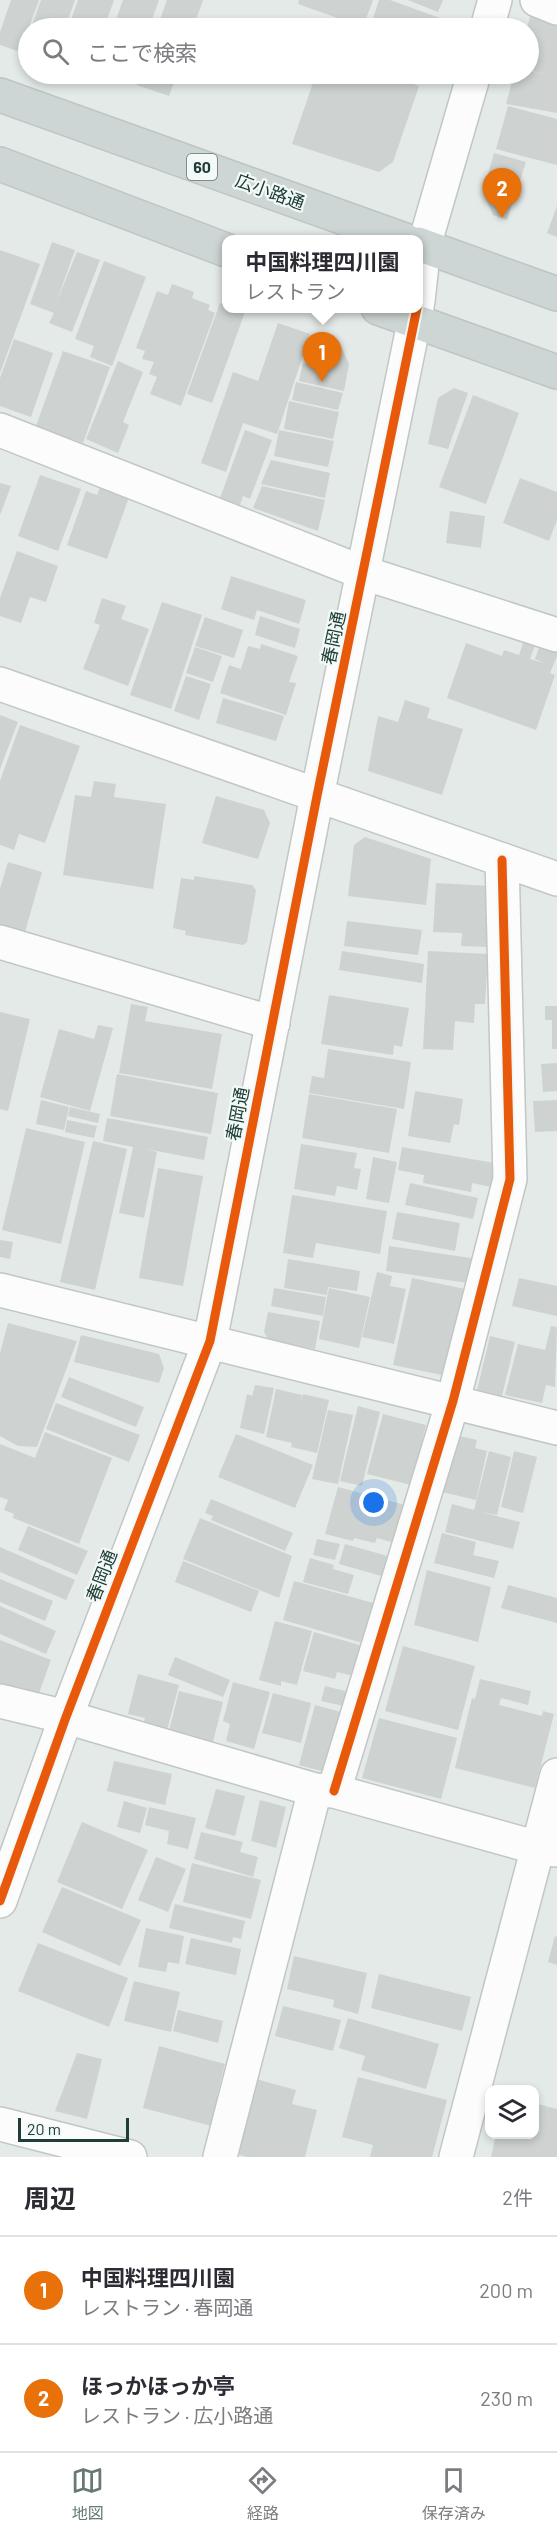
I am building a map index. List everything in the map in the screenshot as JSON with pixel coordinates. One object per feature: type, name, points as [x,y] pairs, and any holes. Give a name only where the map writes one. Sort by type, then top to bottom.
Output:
[{"type":"main road","name":"広小路通","points":[[0,95],[394,235]]},
{"type":"main road","points":[[0,164],[222,248]]},
{"type":"main road","name":"広小路通","points":[[423,246],[557,294]]},
{"type":"main road","points":[[422,313],[557,372]]},
{"type":"street","points":[[490,18],[495,0]]},
{"type":"street","points":[[537,0],[557,8]]},
{"type":"street","name":"春岡通","points":[[419,235],[471,84]]},
{"type":"street","name":"春岡通","points":[[0,1901],[66,1717],[210,1341],[316,796],[417,313]]},
{"type":"street","points":[[0,430],[364,573],[557,635]]},
{"type":"street","points":[[0,684],[557,879]]},
{"type":"street","points":[[220,2157],[325,1790],[453,1401],[510,1179],[502,860]]},
{"type":"street","points":[[0,942],[273,1023]]},
{"type":"street","points":[[0,1290],[557,1428]]},
{"type":"street","points":[[0,1701],[547,1849]]},
{"type":"street","points":[[456,2157],[547,1849],[557,1775]]},
{"type":"street","points":[[0,2124],[130,2157]]},
{"type":"building","points":[[11,0],[39,0],[32,18],[18,18],[18,51],[0,45],[0,32]]},
{"type":"building","points":[[41,0],[75,0],[69,18],[35,18]]},
{"type":"building","points":[[78,0],[114,0],[108,18],[72,18]]},
{"type":"building","points":[[123,0],[159,0],[153,18],[117,18]]},
{"type":"building","points":[[167,0],[203,0],[197,18],[161,18]]},
{"type":"building","points":[[299,0],[373,0],[366,18],[338,18],[298,4]]},
{"type":"building","points":[[379,0],[390,0],[440,18],[373,18]]},
{"type":"building","points":[[408,0],[443,0],[438,12]]},
{"type":"building","points":[[531,13],[557,23],[557,113],[506,104],[511,84],[539,84],[539,73],[543,74],[539,73],[539,18],[530,18]]},
{"type":"building","points":[[137,84],[173,84],[169,96]]},
{"type":"building","points":[[313,84],[413,84],[419,86],[393,162],[379,172],[292,144]]},
{"type":"building","points":[[508,106],[557,119],[557,165],[496,149]]},
{"type":"building","points":[[494,153],[526,162],[507,220],[493,215],[483,192]]},
{"type":"building","points":[[557,206],[557,237],[547,233]]},
{"type":"building","points":[[52,242],[75,250],[56,303],[77,252],[100,260],[72,332],[49,323],[54,313],[30,304]]},
{"type":"building","points":[[0,250],[40,264],[0,373]]},
{"type":"building","points":[[104,261],[146,277],[112,366],[90,357],[94,346],[75,339]]},
{"type":"building","points":[[172,284],[194,292],[192,298],[210,305],[208,310],[215,313],[181,406],[150,394],[157,377],[149,374],[154,362],[142,359],[145,351],[136,348],[157,291],[168,295]]},
{"type":"building","points":[[220,303],[222,304],[222,313],[245,313],[212,403],[187,394]]},
{"type":"building","points":[[278,323],[310,334],[277,434],[243,423],[226,472],[201,463],[233,372],[258,381]]},
{"type":"building","points":[[312,335],[339,342],[349,364],[344,391],[299,381],[303,363],[321,367],[305,363]]},
{"type":"building","points":[[14,339],[53,353],[31,417],[0,406],[0,378]]},
{"type":"building","points":[[63,351],[110,367],[83,443],[36,426]]},
{"type":"building","points":[[118,361],[143,372],[123,422],[129,425],[118,453],[86,439]]},
{"type":"building","points":[[296,382],[343,393],[338,410],[292,400]]},
{"type":"building","points":[[454,388],[468,393],[448,449],[428,444],[438,398]]},
{"type":"building","points":[[473,395],[519,413],[486,504],[439,487]]},
{"type":"building","points":[[289,401],[339,412],[333,439],[284,429]]},
{"type":"building","points":[[245,430],[272,440],[250,499],[243,496],[240,505],[220,498]]},
{"type":"building","points":[[279,430],[334,441],[328,467],[274,456]]},
{"type":"building","points":[[271,460],[330,473],[325,498],[261,484]]},
{"type":"building","points":[[40,475],[81,489],[58,551],[18,536]]},
{"type":"building","points":[[520,478],[557,492],[557,520],[549,541],[503,523]]},
{"type":"building","points":[[0,483],[11,486],[0,515]]},
{"type":"building","points":[[262,486],[325,500],[318,531],[253,508]]},
{"type":"building","points":[[100,487],[129,497],[107,559],[67,545],[86,491],[97,495]]},
{"type":"building","points":[[450,511],[485,516],[481,548],[446,543]]},
{"type":"building","points":[[17,551],[58,566],[46,602],[30,597],[21,623],[0,616],[0,598]]},
{"type":"building","points":[[231,576],[306,600],[299,624],[257,610],[254,620],[221,609]]},
{"type":"building","points":[[102,598],[126,606],[121,619],[149,629],[128,686],[83,669],[100,625],[94,623]]},
{"type":"building","points":[[162,602],[202,615],[171,709],[130,695]]},
{"type":"building","points":[[260,616],[300,629],[295,648],[255,635]]},
{"type":"building","points":[[205,617],[243,630],[234,658],[195,646]]},
{"type":"building","points":[[526,634],[538,638],[530,659],[544,663],[535,659],[541,642],[557,648],[557,656],[550,673],[555,675],[536,730],[447,698],[466,643],[502,656],[504,650],[519,655]]},
{"type":"building","points":[[261,644],[298,656],[289,682],[296,683],[286,715],[220,693],[229,665],[241,669],[248,646],[260,649]]},
{"type":"building","points":[[195,647],[222,656],[213,682],[186,673]]},
{"type":"building","points":[[186,676],[211,684],[199,720],[174,711]]},
{"type":"building","points":[[223,698],[284,716],[276,741],[216,723]]},
{"type":"building","points":[[405,700],[430,708],[427,718],[463,729],[442,795],[368,771],[378,716],[398,722]]},
{"type":"building","points":[[0,715],[18,722],[0,769]]},
{"type":"building","points":[[20,725],[80,746],[45,843],[19,834],[14,850],[0,845],[0,781]]},
{"type":"building","points":[[94,781],[116,784],[114,797],[166,804],[153,889],[63,875],[75,795],[91,797]]},
{"type":"building","points":[[216,796],[264,810],[270,823],[258,859],[202,843]]},
{"type":"building","points":[[365,837],[431,859],[426,905],[348,896],[354,845]]},
{"type":"building","points":[[8,862],[42,872],[25,932],[0,925],[0,889]]},
{"type":"building","points":[[194,876],[252,885],[256,890],[247,942],[243,945],[185,935],[186,931],[173,928],[181,878],[194,880]]},
{"type":"building","points":[[436,883],[491,886],[488,947],[461,946],[462,933],[433,932]]},
{"type":"building","points":[[347,921],[422,930],[418,955],[344,946]]},
{"type":"building","points":[[342,951],[424,964],[422,983],[339,970]]},
{"type":"building","points":[[428,951],[488,954],[485,1004],[475,1004],[474,1023],[455,1021],[453,1050],[423,1049]]},
{"type":"building","points":[[329,995],[409,1008],[402,1047],[394,1045],[393,1055],[321,1044]]},
{"type":"building","points":[[131,1004],[148,1007],[145,1021],[222,1034],[212,1089],[119,1073]]},
{"type":"building","points":[[545,1006],[557,1006],[557,1049],[552,1049],[552,1020],[545,1020]]},
{"type":"building","points":[[0,1012],[30,1019],[8,1111],[0,1109]]},
{"type":"building","points":[[98,1025],[113,1028],[90,1111],[40,1097],[59,1029],[94,1039]]},
{"type":"building","points":[[328,1049],[411,1062],[404,1109],[309,1093],[312,1076],[324,1078]]},
{"type":"building","points":[[557,1063],[557,1091],[543,1092],[541,1064]]},
{"type":"building","points":[[117,1074],[218,1093],[211,1134],[110,1116]]},
{"type":"building","points":[[415,1091],[463,1099],[459,1125],[454,1124],[450,1143],[408,1136]]},
{"type":"building","points":[[309,1094],[397,1109],[389,1153],[302,1138]]},
{"type":"building","points":[[41,1100],[69,1107],[64,1130],[36,1124]]},
{"type":"building","points":[[557,1100],[557,1131],[535,1132],[533,1101]]},
{"type":"building","points":[[70,1107],[100,1114],[98,1123],[68,1116]]},
{"type":"building","points":[[107,1118],[208,1137],[204,1160],[146,1149],[157,1152],[144,1218],[119,1213],[133,1147],[103,1141]]},
{"type":"building","points":[[67,1120],[97,1126],[94,1138],[65,1132]]},
{"type":"building","points":[[26,1128],[85,1142],[61,1244],[2,1230]]},
{"type":"building","points":[[93,1141],[127,1149],[95,1290],[60,1282]]},
{"type":"building","points":[[301,1144],[357,1153],[354,1168],[361,1169],[357,1190],[337,1186],[335,1196],[294,1189]]},
{"type":"building","points":[[402,1147],[500,1164],[496,1188],[472,1183],[471,1192],[423,1183],[424,1175],[398,1170]]},
{"type":"building","points":[[373,1157],[397,1162],[389,1203],[366,1199]]},
{"type":"building","points":[[158,1168],[203,1176],[183,1286],[139,1278]]},
{"type":"building","points":[[410,1183],[478,1198],[473,1219],[405,1205]]},
{"type":"building","points":[[292,1195],[387,1211],[380,1254],[316,1243],[313,1258],[283,1253]]},
{"type":"building","points":[[397,1212],[460,1223],[455,1251],[392,1239]]},
{"type":"building","points":[[0,1240],[13,1242],[10,1259],[0,1257]]},
{"type":"building","points":[[389,1246],[471,1258],[468,1283],[386,1271]]},
{"type":"building","points":[[288,1259],[360,1271],[357,1291],[328,1287],[327,1295],[284,1288]]},
{"type":"building","points":[[377,1272],[392,1276],[390,1286],[406,1289],[394,1344],[362,1337]]},
{"type":"building","points":[[412,1278],[465,1289],[459,1315],[452,1377],[393,1365]]},
{"type":"building","points":[[519,1278],[557,1286],[557,1316],[512,1306]]},
{"type":"building","points":[[274,1288],[326,1297],[323,1316],[271,1306]]},
{"type":"building","points":[[329,1288],[370,1297],[359,1348],[319,1339]]},
{"type":"building","points":[[268,1312],[320,1321],[315,1349],[269,1341],[264,1332]]},
{"type":"building","points":[[8,1323],[77,1341],[37,1447],[18,1446],[0,1436],[0,1353]]},
{"type":"building","points":[[551,1326],[557,1327],[555,1387],[546,1385],[542,1403],[505,1395],[518,1344],[545,1350]]},
{"type":"building","points":[[81,1335],[159,1354],[164,1368],[159,1383],[74,1362]]},
{"type":"building","points":[[490,1336],[515,1342],[502,1396],[477,1390]]},
{"type":"building","points":[[69,1377],[144,1407],[136,1427],[61,1397]]},
{"type":"building","points":[[255,1385],[274,1388],[264,1434],[240,1428],[247,1394],[252,1396]]},
{"type":"building","points":[[276,1389],[302,1395],[301,1402],[303,1394],[329,1400],[317,1453],[291,1447],[292,1443],[266,1437]]},
{"type":"building","points":[[56,1403],[140,1435],[129,1462],[46,1429]]},
{"type":"building","points":[[358,1406],[380,1412],[362,1486],[340,1481]]},
{"type":"building","points":[[328,1410],[353,1415],[338,1484],[312,1479]]},
{"type":"building","points":[[383,1414],[426,1425],[411,1485],[367,1474]]},
{"type":"building","points":[[45,1432],[112,1458],[79,1544],[13,1518],[14,1514],[4,1510],[8,1500],[0,1497],[0,1444],[35,1458]]},
{"type":"building","points":[[236,1434],[313,1465],[295,1508],[218,1477]]},
{"type":"building","points":[[455,1435],[477,1440],[475,1448],[487,1451],[476,1500],[442,1492]]},
{"type":"building","points":[[489,1451],[511,1457],[497,1515],[481,1512],[520,1522],[513,1549],[445,1532],[452,1504],[474,1510]]},
{"type":"building","points":[[514,1451],[537,1457],[523,1513],[501,1507]]},
{"type":"building","points":[[338,1487],[409,1506],[398,1544],[377,1538],[375,1543],[354,1538],[353,1541],[325,1534]]},
{"type":"building","points":[[211,1499],[293,1533],[285,1551],[211,1520],[213,1516],[205,1513]]},
{"type":"building","points":[[200,1518],[292,1556],[279,1598],[183,1559]]},
{"type":"building","points":[[28,1526],[88,1551],[77,1575],[18,1550]]},
{"type":"building","points":[[442,1533],[476,1542],[473,1555],[499,1561],[494,1578],[434,1563]]},
{"type":"building","points":[[317,1539],[340,1544],[335,1560],[313,1555]]},
{"type":"building","points":[[345,1544],[391,1557],[385,1577],[339,1564]]},
{"type":"building","points":[[0,1547],[75,1580],[66,1600],[0,1572]]},
{"type":"building","points":[[310,1558],[334,1565],[333,1569],[354,1575],[348,1594],[303,1582]]},
{"type":"building","points":[[183,1561],[259,1591],[251,1612],[175,1582]]},
{"type":"building","points":[[427,1570],[491,1587],[478,1642],[414,1625]]},
{"type":"building","points":[[0,1579],[53,1601],[45,1621],[0,1602]]},
{"type":"building","points":[[294,1581],[377,1604],[366,1644],[283,1620]]},
{"type":"building","points":[[508,1585],[557,1598],[557,1623],[501,1608]]},
{"type":"building","points":[[0,1606],[56,1631],[46,1654],[0,1634]]},
{"type":"building","points":[[275,1621],[312,1631],[297,1685],[281,1681],[281,1686],[259,1680]]},
{"type":"building","points":[[314,1632],[370,1648],[362,1678],[337,1672],[335,1679],[303,1671]]},
{"type":"building","points":[[0,1640],[51,1660],[38,1696],[0,1692]]},
{"type":"building","points":[[403,1646],[475,1666],[458,1730],[385,1711]]},
{"type":"building","points":[[175,1657],[230,1680],[223,1697],[168,1675]]},
{"type":"building","points":[[138,1674],[179,1685],[167,1730],[143,1724],[145,1718],[128,1714]]},
{"type":"building","points":[[480,1679],[531,1691],[528,1705],[501,1698],[499,1705],[542,1716],[543,1711],[554,1714],[535,1788],[455,1768],[472,1698],[475,1699]]},
{"type":"building","points":[[233,1682],[270,1692],[254,1749],[226,1741],[230,1724],[223,1721]]},
{"type":"building","points":[[325,1686],[357,1694],[353,1708],[321,1701]]},
{"type":"building","points":[[179,1691],[223,1702],[213,1742],[169,1731]]},
{"type":"building","points":[[273,1693],[311,1703],[301,1743],[262,1733]]},
{"type":"building","points":[[315,1705],[352,1715],[336,1775],[299,1765]]},
{"type":"building","points":[[379,1718],[457,1738],[441,1799],[362,1778]]},
{"type":"building","points":[[114,1761],[172,1774],[165,1805],[107,1791]]},
{"type":"building","points":[[216,1789],[245,1796],[235,1836],[205,1828]]},
{"type":"building","points":[[260,1800],[286,1807],[276,1848],[251,1841]]},
{"type":"building","points":[[124,1801],[147,1808],[140,1833],[117,1827]]},
{"type":"building","points":[[149,1807],[196,1818],[188,1849],[167,1844],[169,1831],[145,1825]]},
{"type":"building","points":[[82,1822],[148,1850],[122,1909],[57,1882]]},
{"type":"building","points":[[201,1832],[243,1842],[240,1852],[258,1857],[253,1877],[194,1859]]},
{"type":"building","points":[[156,1857],[186,1869],[168,1912],[138,1900]]},
{"type":"building","points":[[192,1863],[261,1880],[251,1919],[183,1902]]},
{"type":"building","points":[[62,1887],[141,1920],[120,1966],[42,1932]]},
{"type":"building","points":[[175,1904],[245,1921],[241,1939],[233,1937],[232,1943],[169,1928]]},
{"type":"building","points":[[146,1928],[184,1936],[179,1964],[168,1962],[166,1972],[138,1967]]},
{"type":"building","points":[[555,1936],[557,1937],[557,1965],[548,1962]]},
{"type":"building","points":[[191,1938],[241,1949],[236,1975],[185,1964]]},
{"type":"building","points":[[38,1943],[128,1978],[109,2027],[18,1991]]},
{"type":"building","points":[[294,1956],[367,1973],[358,2014],[333,2007],[334,2000],[287,1989]]},
{"type":"building","points":[[379,1974],[471,1997],[462,2031],[371,2008]]},
{"type":"building","points":[[134,1981],[180,1992],[171,2032],[124,2021]]},
{"type":"building","points":[[283,2006],[341,2020],[333,2051],[275,2036]]},
{"type":"building","points":[[178,2010],[223,2021],[218,2043],[173,2031]]},
{"type":"building","points":[[348,2018],[439,2044],[426,2089],[361,2070],[365,2056],[339,2048]]},
{"type":"building","points":[[159,2046],[225,2064],[217,2096],[220,2097],[212,2126],[143,2108]]},
{"type":"building","points":[[77,2053],[102,2059],[87,2119],[55,2111]]},
{"type":"building","points":[[358,2077],[447,2100],[432,2157],[370,2157],[373,2145],[342,2137]]},
{"type":"building","points":[[256,2079],[296,2090],[292,2104],[317,2110],[305,2157],[247,2157],[236,2154]]},
{"type":"building","points":[[539,2104],[557,2109],[557,2157],[491,2157],[495,2139],[539,2139]]},
{"type":"cycle path","points":[[0,1901],[66,1717],[210,1341],[317,796],[416,313]]},
{"type":"cycle path","points":[[334,1791],[453,1401],[510,1179],[502,860]]},
{"type":"place","name":"ほっかほっか亭","points":[[502,218]]},
{"type":"place","name":"中国料理四川園","points":[[322,382]]}]
